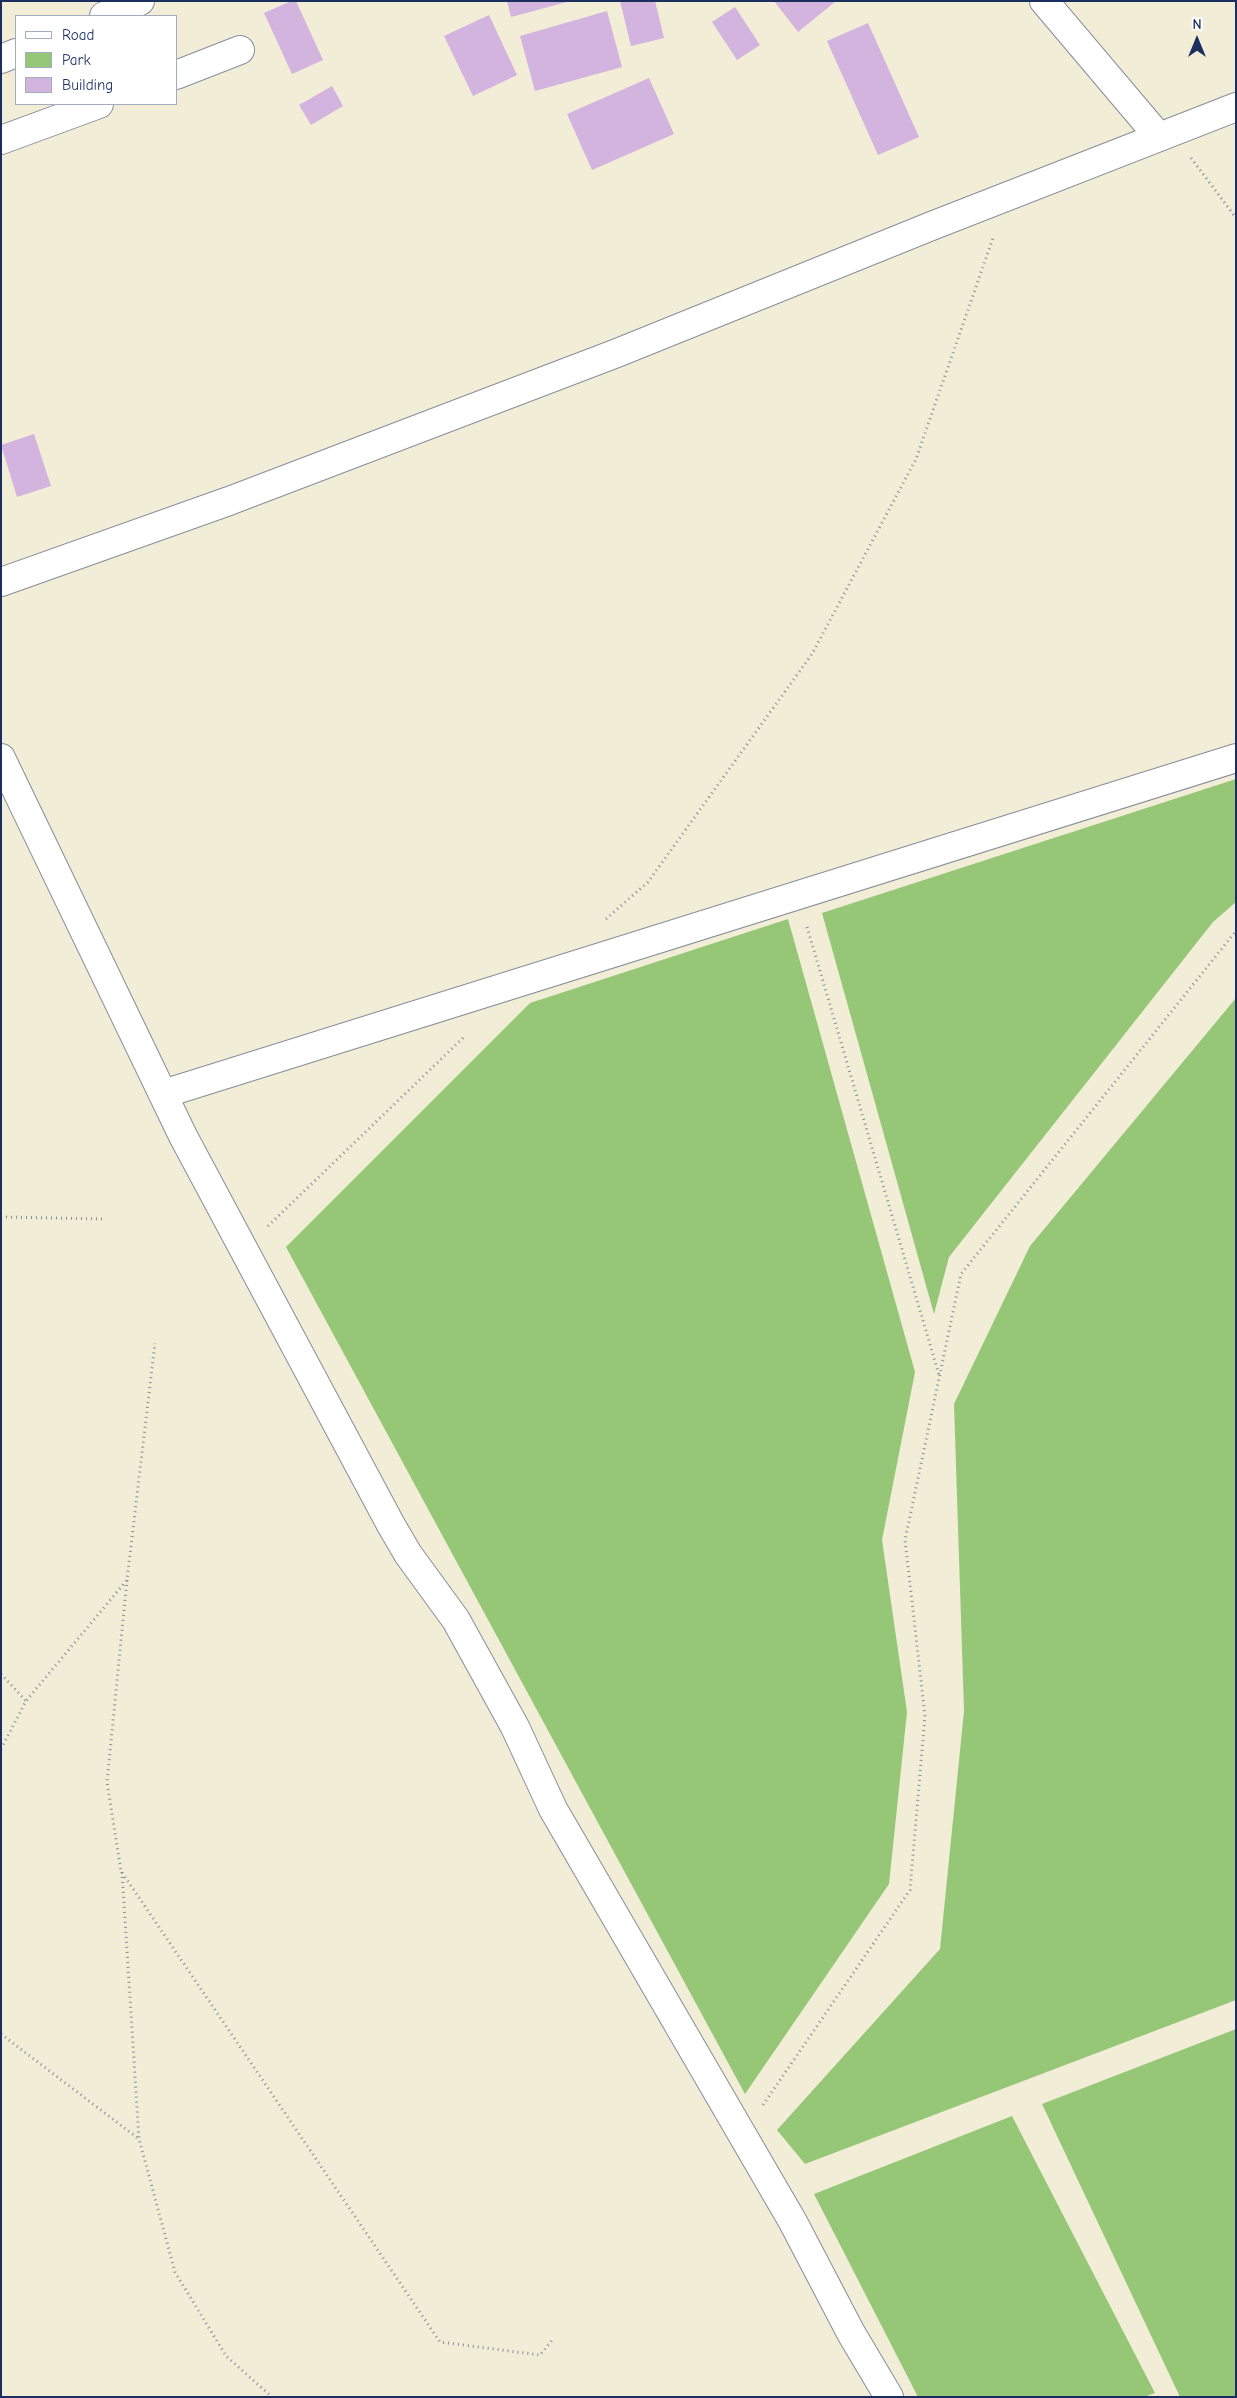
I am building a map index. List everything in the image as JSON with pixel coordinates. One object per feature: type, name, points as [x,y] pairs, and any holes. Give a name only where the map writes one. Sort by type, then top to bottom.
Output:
[{"type":"street","points":[[106,15],[140,1]]},
{"type":"street","points":[[1044,1],[1165,135]]},
{"type":"street","points":[[178,73],[240,50]]},
{"type":"street","points":[[1,59],[15,53]]},
{"type":"street","points":[[1,140],[96,105]]},
{"type":"street","points":[[1,582],[229,501],[617,353],[1236,107]]},
{"type":"street","points":[[1,758],[162,1094],[391,1524],[408,1554],[456,1620],[515,1727],[553,1809],[793,2222],[865,2358],[889,2397]]},
{"type":"street","points":[[162,1094],[1236,758]]},
{"type":"path","points":[[1165,135],[1236,218]]},
{"type":"path","points":[[598,925],[648,882],[812,654],[916,459],[1008,196]]},
{"type":"path","points":[[798,896],[939,1376]]},
{"type":"path","points":[[742,2135],[910,1890],[925,1716],[905,1540],[960,1274],[1236,931]]},
{"type":"path","points":[[244,1249],[472,1029]]},
{"type":"path","points":[[1,1217],[104,1219]]},
{"type":"path","points":[[155,1343],[127,1580],[107,1782],[122,1871],[139,2140],[175,2272],[226,2356],[272,2397]]},
{"type":"path","points":[[1,1749],[26,1701],[127,1580]]},
{"type":"path","points":[[1,1674],[26,1701]]},
{"type":"path","points":[[122,1871],[440,2342],[540,2355],[553,2339]]},
{"type":"path","points":[[1,2034],[139,2140]]},
{"type":"green space","points":[[1236,779],[1236,902],[1213,922],[949,1257],[934,1314],[822,913]]},
{"type":"green space","points":[[788,919],[915,1372],[882,1540],[907,1712],[889,1884],[745,2094],[286,1247],[530,1003]]},
{"type":"green space","points":[[1236,998],[1236,2000],[805,2164],[777,2130],[940,1949],[964,1711],[954,1404],[1030,1246]]},
{"type":"green space","points":[[1236,2029],[1236,2397],[1180,2397],[1042,2104]]},
{"type":"green space","points":[[1012,2116],[1155,2393],[1144,2397],[918,2397],[814,2194]]},
{"type":"building","points":[[291,1],[296,1],[323,60],[292,74],[264,13]]},
{"type":"building","points":[[507,1],[567,1],[567,2],[511,17]]},
{"type":"building","points":[[620,1],[655,1],[664,38],[631,46]]},
{"type":"building","points":[[774,1],[836,1],[798,32]]},
{"type":"building","points":[[735,7],[760,45],[737,60],[712,22]]},
{"type":"building","points":[[607,11],[622,67],[535,91],[520,36]]},
{"type":"building","points":[[489,15],[517,75],[473,96],[444,36]]},
{"type":"building","points":[[868,23],[919,137],[878,155],[827,41]]},
{"type":"building","points":[[649,78],[674,134],[592,170],[567,114]]},
{"type":"building","points":[[332,86],[343,106],[311,125],[299,105]]},
{"type":"building","points":[[34,434],[51,486],[17,497],[1,445]]}]
